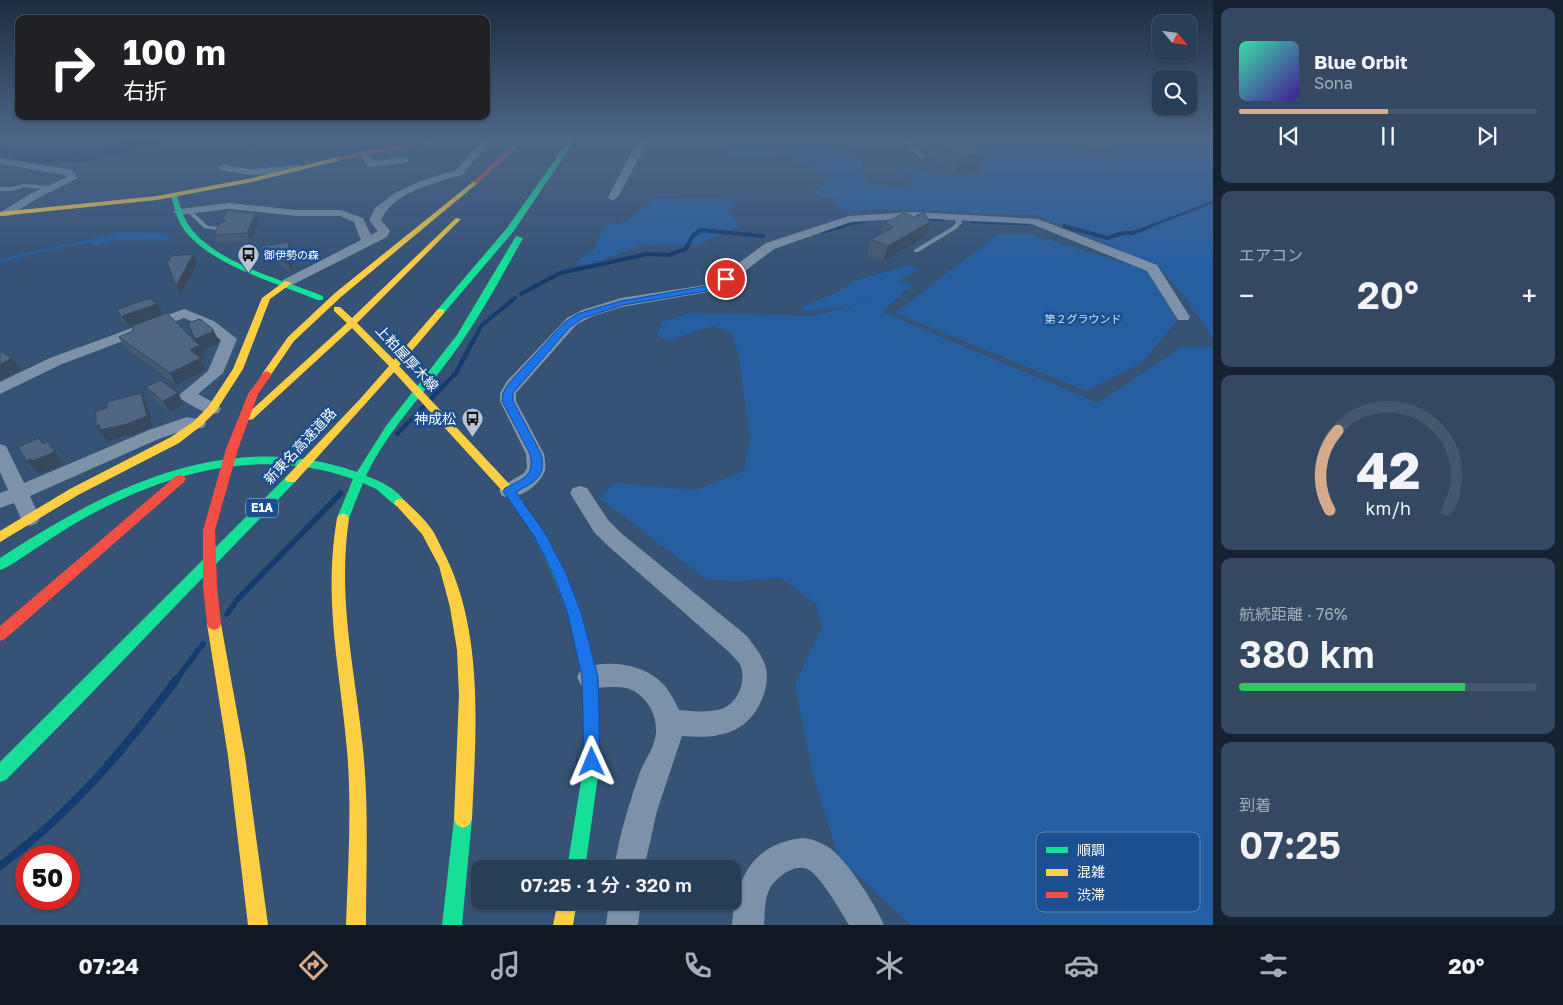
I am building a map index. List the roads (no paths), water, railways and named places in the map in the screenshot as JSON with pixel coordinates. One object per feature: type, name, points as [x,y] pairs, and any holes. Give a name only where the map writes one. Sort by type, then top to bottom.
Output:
[{"type":"main road","points":[[3,214],[174,195],[251,180]]},
{"type":"main road","points":[[258,925],[245,808],[229,707],[218,658],[210,586],[210,530],[225,469],[253,394],[291,339],[338,295],[479,180]]},
{"type":"main road","points":[[484,191],[494,180]]},
{"type":"main road","name":"新東名高速道路","points":[[0,774],[224,548],[364,400],[510,230],[544,180]]},
{"type":"main road","points":[[356,925],[358,799],[338,582],[339,547],[344,512],[368,458],[401,410],[468,325],[550,180]]},
{"type":"main road","points":[[174,195],[184,211],[190,233],[204,245],[224,257],[320,298]]},
{"type":"main road","points":[[219,443],[377,300],[466,210]]},
{"type":"main road","points":[[0,537],[82,488],[175,440],[196,424],[212,409],[238,369],[266,298],[288,283]]},
{"type":"main road","name":"上粕屋厚木線","points":[[337,309],[371,341],[509,491],[539,533],[559,573],[575,615],[590,677],[592,762],[577,860]]},
{"type":"main road","points":[[0,635],[205,456]]},
{"type":"main road","points":[[0,565],[62,525],[96,506],[144,486],[205,468],[254,460],[313,462],[354,474],[384,489],[404,505],[422,524],[436,547],[448,575],[458,607],[466,678],[466,730],[464,816],[452,925]]},
{"type":"main road","points":[[563,925],[566,910]]},
{"type":"street","points":[[3,214],[49,188],[68,180]]},
{"type":"street","points":[[288,283],[384,232],[375,220],[385,205],[417,187],[437,180]]},
{"type":"street","points":[[613,197],[623,180]]},
{"type":"street","points":[[184,211],[228,206],[297,214],[341,212],[359,220],[368,242]]},
{"type":"street","points":[[509,491],[531,479],[538,463],[508,401],[508,393],[513,385],[572,321],[580,316],[621,303],[710,288],[719,284],[770,246],[849,219],[914,215],[1034,221],[1152,268],[1183,317]]},
{"type":"street","points":[[0,389],[56,361],[184,313],[209,324],[229,340],[215,373],[187,395],[212,409]]},
{"type":"street","points":[[0,501],[155,434],[187,423],[196,424]]},
{"type":"street","points":[[0,450],[30,518]]},
{"type":"street","points":[[580,493],[600,526],[738,644],[752,662],[755,676],[754,689],[748,702],[738,714],[726,721],[710,723],[669,722]]},
{"type":"street","points":[[590,677],[620,676],[639,680],[654,691],[664,707],[669,722],[667,744],[654,772],[632,847],[630,860]]},
{"type":"street","points":[[748,925],[749,906],[756,882],[770,866],[793,853],[806,852],[820,858],[868,925]]},
{"type":"street","points":[[622,925],[624,910]]},
{"type":"lane","points":[[0,189],[13,189],[24,185],[49,188]]},
{"type":"lane","points":[[184,211],[206,227],[224,229]]},
{"type":"lane","points":[[916,250],[954,228],[959,223],[957,218]]},
{"type":"waterway","points":[[1148,227],[1213,202]]},
{"type":"waterway","points":[[921,219],[943,220]]},
{"type":"waterway","points":[[839,227],[866,221]]},
{"type":"waterway","points":[[971,222],[1028,224]]},
{"type":"waterway","points":[[823,231],[844,226]]},
{"type":"waterway","points":[[1069,227],[1064,226],[1107,238],[1123,233],[1133,233],[1151,226]]},
{"type":"waterway","points":[[521,294],[560,273],[648,254],[669,255],[686,249],[692,237],[700,230],[764,236]]},
{"type":"waterway","points":[[472,343],[482,325],[515,298]]},
{"type":"waterway","points":[[430,400],[456,373],[473,341]]},
{"type":"waterway","points":[[397,434],[424,406]]},
{"type":"waterway","points":[[227,614],[237,600],[341,493]]},
{"type":"waterway","points":[[175,681],[203,644]]},
{"type":"waterway","points":[[0,866],[50,824],[95,779],[116,756],[176,680]]},
{"type":"place","name":"御伊勢の森","points":[[248,274]]},
{"type":"place","name":"神成松","points":[[472,438]]},
{"type":"park label","name":"第２グラウンド","points":[[1083,319]]}]
